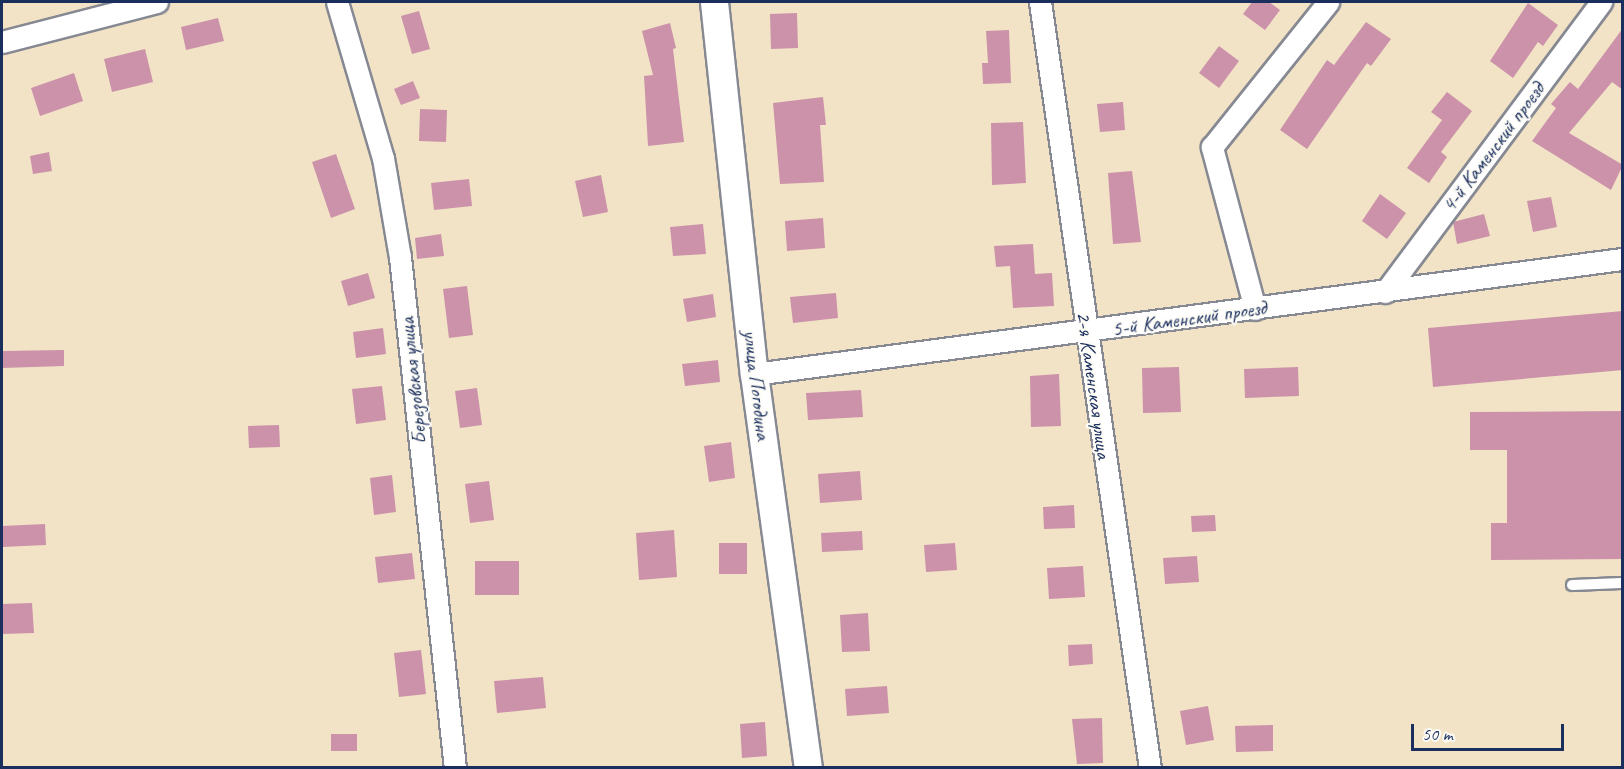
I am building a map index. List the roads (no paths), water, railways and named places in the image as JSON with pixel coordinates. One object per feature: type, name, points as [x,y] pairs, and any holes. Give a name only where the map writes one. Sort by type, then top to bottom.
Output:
[{"type":"street","points":[[2,42],[157,2]]},
{"type":"street","name":"Березовская улица","points":[[337,2],[383,158],[400,257],[455,768]]},
{"type":"street","name":"улица Погодина","points":[[714,2],[754,374],[808,768]]},
{"type":"street","name":"2-я Каменская улица","points":[[1040,2],[1150,768]]},
{"type":"street","points":[[1255,309],[1212,147],[1328,2]]},
{"type":"street","name":"4-й Каменский проезд","points":[[1385,292],[1601,2]]},
{"type":"street","name":"5-й Каменский проезд","points":[[754,374],[1086,332],[1623,259]]},
{"type":"lane","points":[[1572,585],[1623,583]]}]
